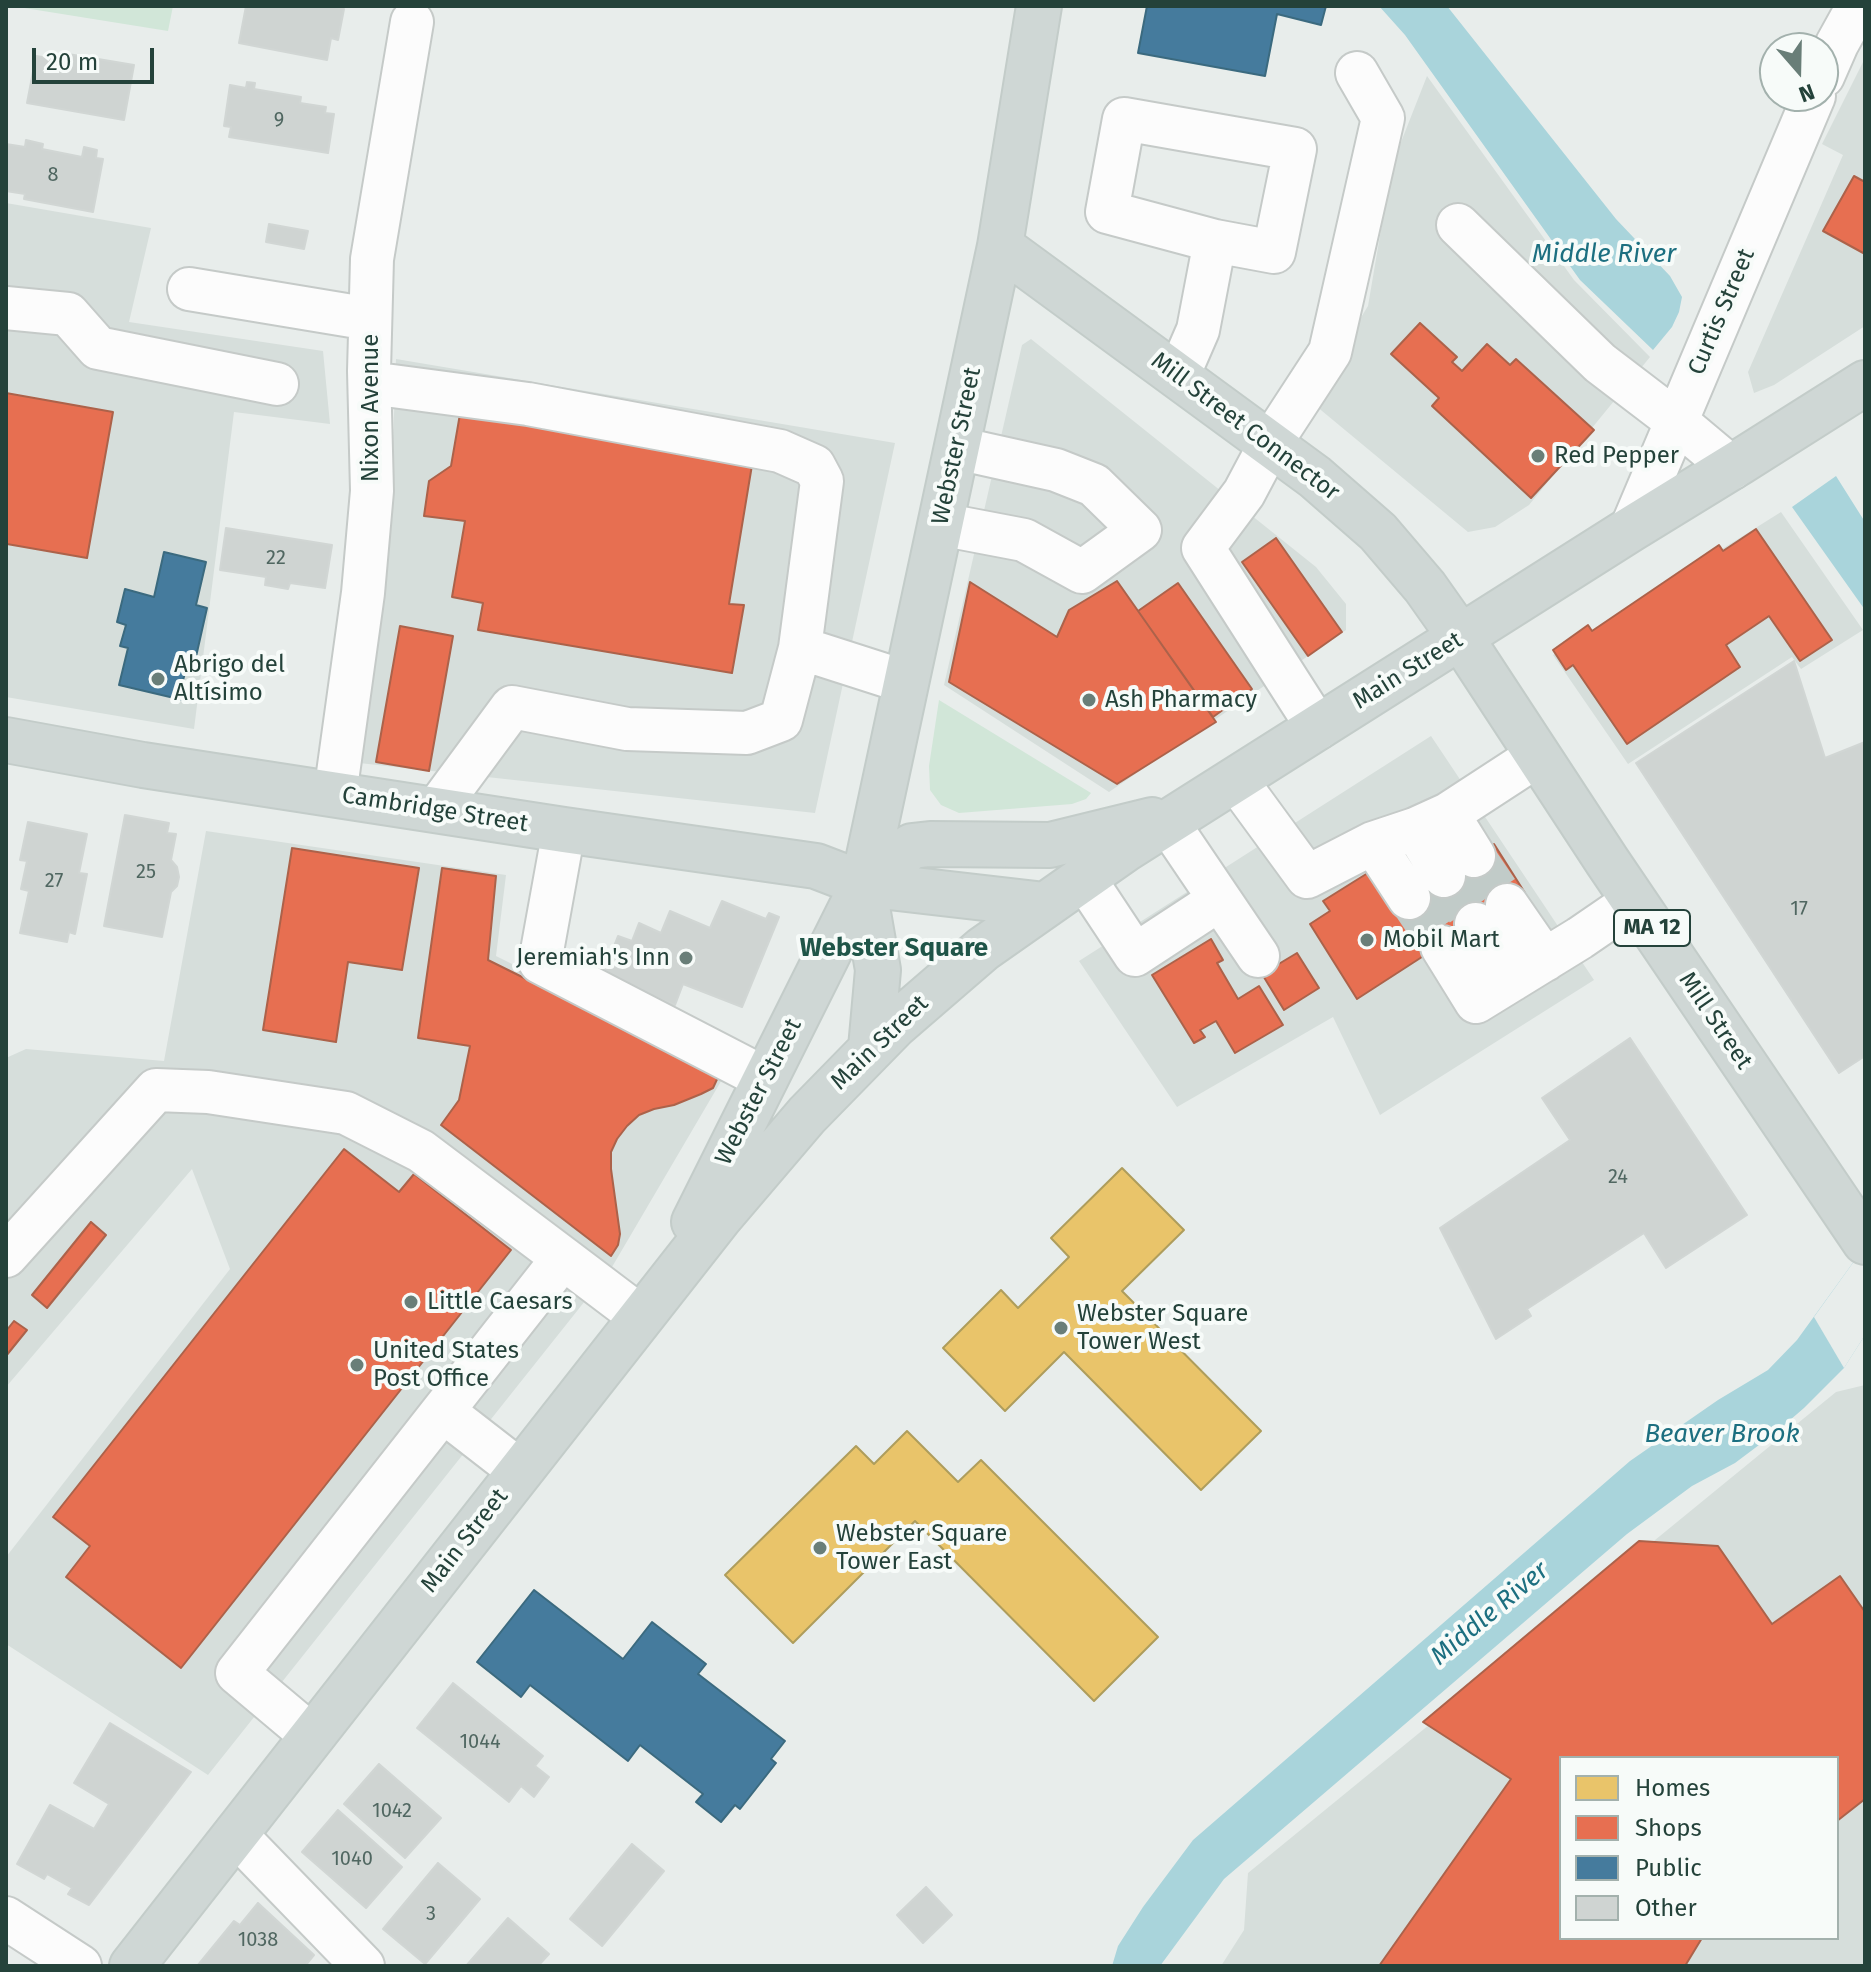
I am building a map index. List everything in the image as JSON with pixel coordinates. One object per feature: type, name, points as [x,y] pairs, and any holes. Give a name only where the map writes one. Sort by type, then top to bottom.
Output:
[{"type":"main road","name":"Webster Street","points":[[648,1309],[863,884],[1000,246],[1039,6]]},
{"type":"main road","name":"Mill Street Connector","points":[[1000,246],[1315,477],[1378,532],[1425,587],[1461,638]]},
{"type":"main road","name":"Main Street","points":[[132,1966],[720,1217],[790,1135],[871,1048],[983,949],[1084,878],[1865,383]]},
{"type":"main road","name":"Mill Street","points":[[1461,638],[1856,1229]]},
{"type":"main road","name":"Cambridge Street","points":[[6,740],[335,795],[816,866],[863,884],[1045,905]]},
{"type":"main road","points":[[863,884],[912,846],[1050,845],[1177,817]]},
{"type":"main road","name":"Webster Street","points":[[863,884],[878,970],[871,1048]]},
{"type":"street","points":[[1839,40],[1858,6]]},
{"type":"street","name":"Nixon Avenue","points":[[335,795],[363,593],[372,491],[372,259],[412,22]]},
{"type":"street","points":[[1318,728],[1203,548],[1244,493],[1270,444],[1330,352],[1383,118],[1357,73]]},
{"type":"street","name":"Curtis Street","points":[[1631,529],[1807,112]]},
{"type":"street","points":[[1124,119],[1295,149],[1274,252],[1215,241],[1107,212],[1124,119]]},
{"type":"street","points":[[1458,225],[1600,363],[1732,468]]},
{"type":"street","points":[[1178,376],[1198,330],[1215,241]]},
{"type":"street","points":[[189,289],[370,319]]},
{"type":"street","points":[[6,308],[68,314],[98,348],[277,384]]},
{"type":"street","points":[[370,383],[528,404],[780,451],[814,466],[822,481],[800,648],[781,720],[747,733],[627,729],[512,707],[436,810]]},
{"type":"street","points":[[940,524],[1024,540],[1082,572],[1140,530],[1094,485],[1056,470],[957,448]]},
{"type":"street","points":[[800,648],[906,682]]},
{"type":"street","points":[[1236,780],[1307,877],[1373,843],[1431,821],[1537,756]]},
{"type":"street","points":[[1177,817],[1219,900],[1258,956]]},
{"type":"street","points":[[1431,821],[1459,866]]},
{"type":"street","points":[[564,830],[540,962],[766,1079]]},
{"type":"street","points":[[1373,843],[1409,898]]},
{"type":"street","points":[[1084,878],[1135,955],[1219,900]]},
{"type":"street","points":[[1528,970],[1475,925],[1476,1002],[1528,970],[1634,901]]},
{"type":"street","points":[[6,1256],[156,1090],[208,1092],[346,1113],[421,1151],[563,1258],[648,1309]]},
{"type":"street","points":[[312,1736],[237,1673],[563,1258]]},
{"type":"street","points":[[444,1412],[520,1471]]},
{"type":"street","points":[[235,1834],[363,1966]]},
{"type":"street","points":[[6,1918],[80,1966]]},
{"type":"shaded area","points":[[1865,58],[1865,326],[1774,385],[1754,393],[1748,372],[1843,155],[1822,144]]},
{"type":"shaded area","points":[[1427,76],[1574,280],[1650,357],[1529,505],[1495,527],[1468,532],[1310,401],[1368,306],[1392,165]]},
{"type":"shaded area","points":[[6,203],[151,228],[129,322],[323,351],[330,424],[234,412],[194,729],[6,697]]},
{"type":"shaded area","points":[[1031,339],[1316,567],[1346,604],[1346,630],[1109,792],[944,685],[1022,345]]},
{"type":"shaded area","points":[[396,359],[895,443],[815,813],[350,762],[390,527]]},
{"type":"shaded area","points":[[1781,512],[1863,630],[1801,669],[1792,657],[1628,764],[1553,655]]},
{"type":"shaded area","points":[[1431,736],[1594,980],[1380,1115],[1333,1017],[1177,1107],[1079,961]]},
{"type":"shaded area","points":[[206,831],[506,875],[496,956],[727,1071],[612,1267],[208,1775],[6,1644],[6,1557],[230,1269],[192,1169],[6,1387],[6,1058],[26,1049],[164,1061]]},
{"type":"shaded area","points":[[1865,1385],[1865,1966],[1221,1966],[1244,1930],[1248,1873],[1836,1392]]},
{"type":"green space","points":[[12,6],[173,6],[168,31]]},
{"type":"green space","points":[[939,700],[1091,793],[1086,799],[1072,804],[959,813],[941,805],[930,790],[929,766]]},
{"type":"water","name":"Middle River","points":[[1379,6],[1447,6],[1616,219],[1670,276],[1682,297],[1679,312],[1672,327],[1653,350],[1580,280],[1405,35]]},
{"type":"water","points":[[1836,476],[1865,522],[1865,610],[1792,507]]},
{"type":"water","name":"Beaver Brook","points":[[1865,1246],[1865,1335],[1844,1368],[1804,1408],[1735,1463],[1692,1486],[1627,1534],[1224,1879],[1160,1966],[1112,1966],[1118,1946],[1143,1907],[1193,1840],[1630,1461],[1718,1400],[1768,1370],[1797,1340]]},
{"type":"pier","points":[[1865,1246],[1865,1335],[1844,1368],[1814,1317]]},
{"type":"building: Homes","name":"Webster Square Tower West","points":[[1122,1168],[1184,1230],[1122,1291],[1261,1431],[1201,1490],[1064,1352],[1005,1411],[943,1348],[1001,1290],[1018,1308],[1069,1257],[1051,1238]]},
{"type":"building: Homes","name":"Webster Square Tower East","points":[[907,1431],[958,1482],[981,1460],[1158,1637],[1094,1701],[915,1521],[793,1643],[725,1575],[856,1446],[874,1464]]},
{"type":"building: Shops","points":[[1854,176],[1865,182],[1865,254],[1823,231]]},
{"type":"building: Shops","points":[[1420,323],[1457,357],[1452,362],[1462,371],[1487,344],[1510,365],[1516,359],[1594,430],[1531,498],[1432,406],[1439,398],[1391,354]]},
{"type":"building: Shops","points":[[6,393],[113,412],[87,558],[7,544],[6,551]]},
{"type":"building: Shops","points":[[460,414],[729,444],[752,465],[729,604],[744,605],[732,673],[478,630],[483,603],[452,597],[465,521],[424,516],[429,481],[451,466]]},
{"type":"building: Shops","points":[[1756,529],[1832,640],[1800,661],[1769,616],[1726,645],[1740,667],[1627,744],[1573,665],[1566,670],[1553,650],[1588,625],[1592,631],[1719,545],[1723,551]]},
{"type":"building: Shops","points":[[1276,538],[1342,632],[1308,656],[1242,562]]},
{"type":"building: Shops","points":[[1117,581],[1216,722],[1117,784],[949,682],[970,582],[1057,637],[1069,610]]},
{"type":"building: Shops","points":[[1178,583],[1252,689],[1213,717],[1138,611]]},
{"type":"building: Shops","points":[[400,626],[453,636],[429,771],[376,762]]},
{"type":"building: Shops","points":[[1494,844],[1525,893],[1430,954],[1398,905]]},
{"type":"building: Shops","points":[[292,848],[419,868],[402,970],[348,962],[336,1042],[263,1030]]},
{"type":"building: Shops","points":[[442,868],[496,876],[488,960],[719,1075],[713,1088],[701,1094],[639,1115],[617,1139],[611,1152],[611,1169],[620,1234],[611,1256],[441,1125],[459,1100],[470,1046],[418,1038]]},
{"type":"building: Shops","name":"Mobil Mart","points":[[1371,871],[1425,955],[1357,999],[1310,924],[1330,911],[1323,901]]},
{"type":"building: Shops","points":[[1211,939],[1223,960],[1217,963],[1238,999],[1259,986],[1283,1025],[1235,1053],[1216,1021],[1200,1030],[1205,1037],[1194,1043],[1152,975]]},
{"type":"building: Shops","points":[[1297,953],[1319,988],[1284,1010],[1262,974]]},
{"type":"building: Shops","points":[[344,1149],[399,1192],[414,1174],[511,1250],[181,1668],[66,1577],[90,1546],[53,1517]]},
{"type":"building: Shops","points":[[91,1222],[106,1235],[47,1308],[32,1295]]},
{"type":"building: Shops","points":[[14,1321],[27,1330],[6,1356],[6,1331]]},
{"type":"building: Shops","points":[[1639,1541],[1718,1546],[1772,1624],[1840,1576],[1865,1612],[1865,1799],[1839,1819],[1839,1756],[1559,1756],[1559,1940],[1701,1940],[1685,1966],[1379,1966],[1511,1779],[1423,1722]]},
{"type":"building: Public","points":[[1147,6],[1326,6],[1321,25],[1277,14],[1265,76],[1138,53]]},
{"type":"building: Public","points":[[164,552],[206,562],[196,605],[207,608],[193,670],[186,669],[181,688],[190,690],[187,701],[119,685],[128,648],[120,646],[126,625],[117,622],[125,589],[154,597]]},
{"type":"building: Public","points":[[534,1590],[623,1659],[652,1622],[706,1664],[698,1674],[785,1741],[771,1759],[776,1763],[740,1809],[735,1805],[721,1822],[696,1802],[703,1794],[640,1745],[628,1761],[530,1685],[521,1697],[477,1662]]},
{"type":"building: Other","points":[[246,6],[329,6],[344,9],[338,40],[331,38],[327,60],[239,43]]},
{"type":"building: Other","points":[[62,53],[134,65],[124,120],[27,103],[36,56],[61,60]]},
{"type":"building: Other","points":[[247,82],[255,83],[254,89],[301,97],[300,103],[326,107],[325,113],[334,114],[328,153],[229,137],[231,127],[224,126],[230,85],[246,88]]},
{"type":"building: Other","points":[[26,140],[43,144],[42,149],[82,157],[84,147],[97,150],[96,158],[103,159],[93,212],[24,199],[25,194],[6,191],[6,144],[25,147]]},
{"type":"building: Other","points":[[269,224],[308,231],[304,249],[266,242]]},
{"type":"building: Other","points":[[226,528],[332,545],[325,588],[290,583],[288,589],[265,585],[266,577],[220,570]]},
{"type":"building: Other","points":[[1794,661],[1825,758],[1865,742],[1865,1056],[1839,1073],[1636,763]]},
{"type":"building: Other","points":[[125,815],[169,823],[167,833],[176,834],[171,860],[177,867],[179,877],[177,886],[171,892],[162,937],[104,926]]},
{"type":"building: Other","points":[[28,822],[87,834],[79,873],[87,874],[75,934],[69,932],[67,942],[20,933],[29,891],[21,889],[27,861],[20,860]]},
{"type":"building: Other","name":"Jeremiah's Inn","points":[[722,901],[766,919],[769,913],[779,917],[742,1007],[683,984],[675,1005],[602,976],[618,936],[632,941],[639,923],[661,933],[670,911],[710,928]]},
{"type":"building: Other","points":[[1630,1038],[1747,1215],[1666,1268],[1644,1233],[1527,1309],[1531,1316],[1496,1339],[1440,1228],[1570,1140],[1542,1098]]},
{"type":"building: Other","points":[[453,1683],[543,1756],[535,1766],[549,1777],[534,1797],[521,1786],[509,1802],[417,1728]]},
{"type":"building: Other","points":[[110,1723],[191,1772],[89,1905],[68,1894],[72,1888],[47,1874],[44,1879],[17,1864],[50,1805],[94,1829],[109,1804],[74,1783]]},
{"type":"building: Other","points":[[379,1764],[441,1818],[405,1858],[344,1804]]},
{"type":"building: Other","points":[[338,1810],[402,1867],[366,1908],[302,1852]]},
{"type":"building: Other","points":[[632,1844],[664,1871],[602,1946],[570,1919]]},
{"type":"building: Other","points":[[438,1863],[480,1899],[425,1964],[383,1929]]},
{"type":"building: Other","points":[[926,1887],[952,1915],[923,1943],[897,1915]]},
{"type":"building: Other","points":[[258,1903],[314,1955],[305,1966],[198,1965],[234,1921],[240,1925]]},
{"type":"building: Other","points":[[508,1918],[549,1954],[538,1966],[466,1966]]},
{"type":"tunnel","points":[[1474,856],[1507,905]]},
{"type":"tunnel","points":[[1444,876],[1476,924]]},
{"type":"tunnel","points":[[1409,898],[1442,947]]},
{"type":"place","name":"Red Pepper","points":[[1538,456]]},
{"type":"place","name":"Abrigo del Altísimo","points":[[158,679]]},
{"type":"place","name":"Ash Pharmacy","points":[[1089,700]]},
{"type":"place","name":"Mobil Mart","points":[[1367,940]]},
{"type":"place","name":"Jeremiah's Inn","points":[[686,958]]},
{"type":"place","name":"Little Caesars","points":[[411,1302]]},
{"type":"place","name":"Webster Square Tower West","points":[[1061,1328]]},
{"type":"place","name":"United States Post Office","points":[[357,1365]]},
{"type":"place","name":"Webster Square Tower East","points":[[820,1548]]},
{"type":"district","name":"Webster Square","points":[[894,949]]}]
